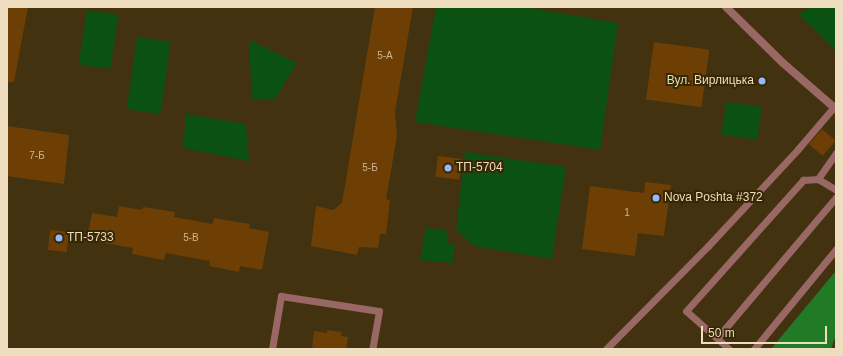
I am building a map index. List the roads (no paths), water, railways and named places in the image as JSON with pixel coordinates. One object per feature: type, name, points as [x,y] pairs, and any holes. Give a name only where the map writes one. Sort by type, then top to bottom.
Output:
[{"type":"street","points":[[726,7],[784,63],[835,108]]},
{"type":"lane","points":[[606,349],[708,246],[835,108]]},
{"type":"lane","points":[[818,179],[836,153]]},
{"type":"lane","points":[[729,349],[686,311],[803,180],[818,179],[836,190]]},
{"type":"lane","points":[[717,338],[836,197]]},
{"type":"lane","points":[[754,349],[836,249]]},
{"type":"lane","points":[[272,349],[281,296],[379,311],[372,349]]},
{"type":"lane","points":[[614,349],[616,340]]},
{"type":"place","name":"Вул. Вирлицька","points":[[762,81]]},
{"type":"place","name":"ТП-5704","points":[[448,168]]},
{"type":"place","name":"Nova Poshta #372","points":[[656,198]]},
{"type":"place","name":"ТП-5733","points":[[59,238]]}]
